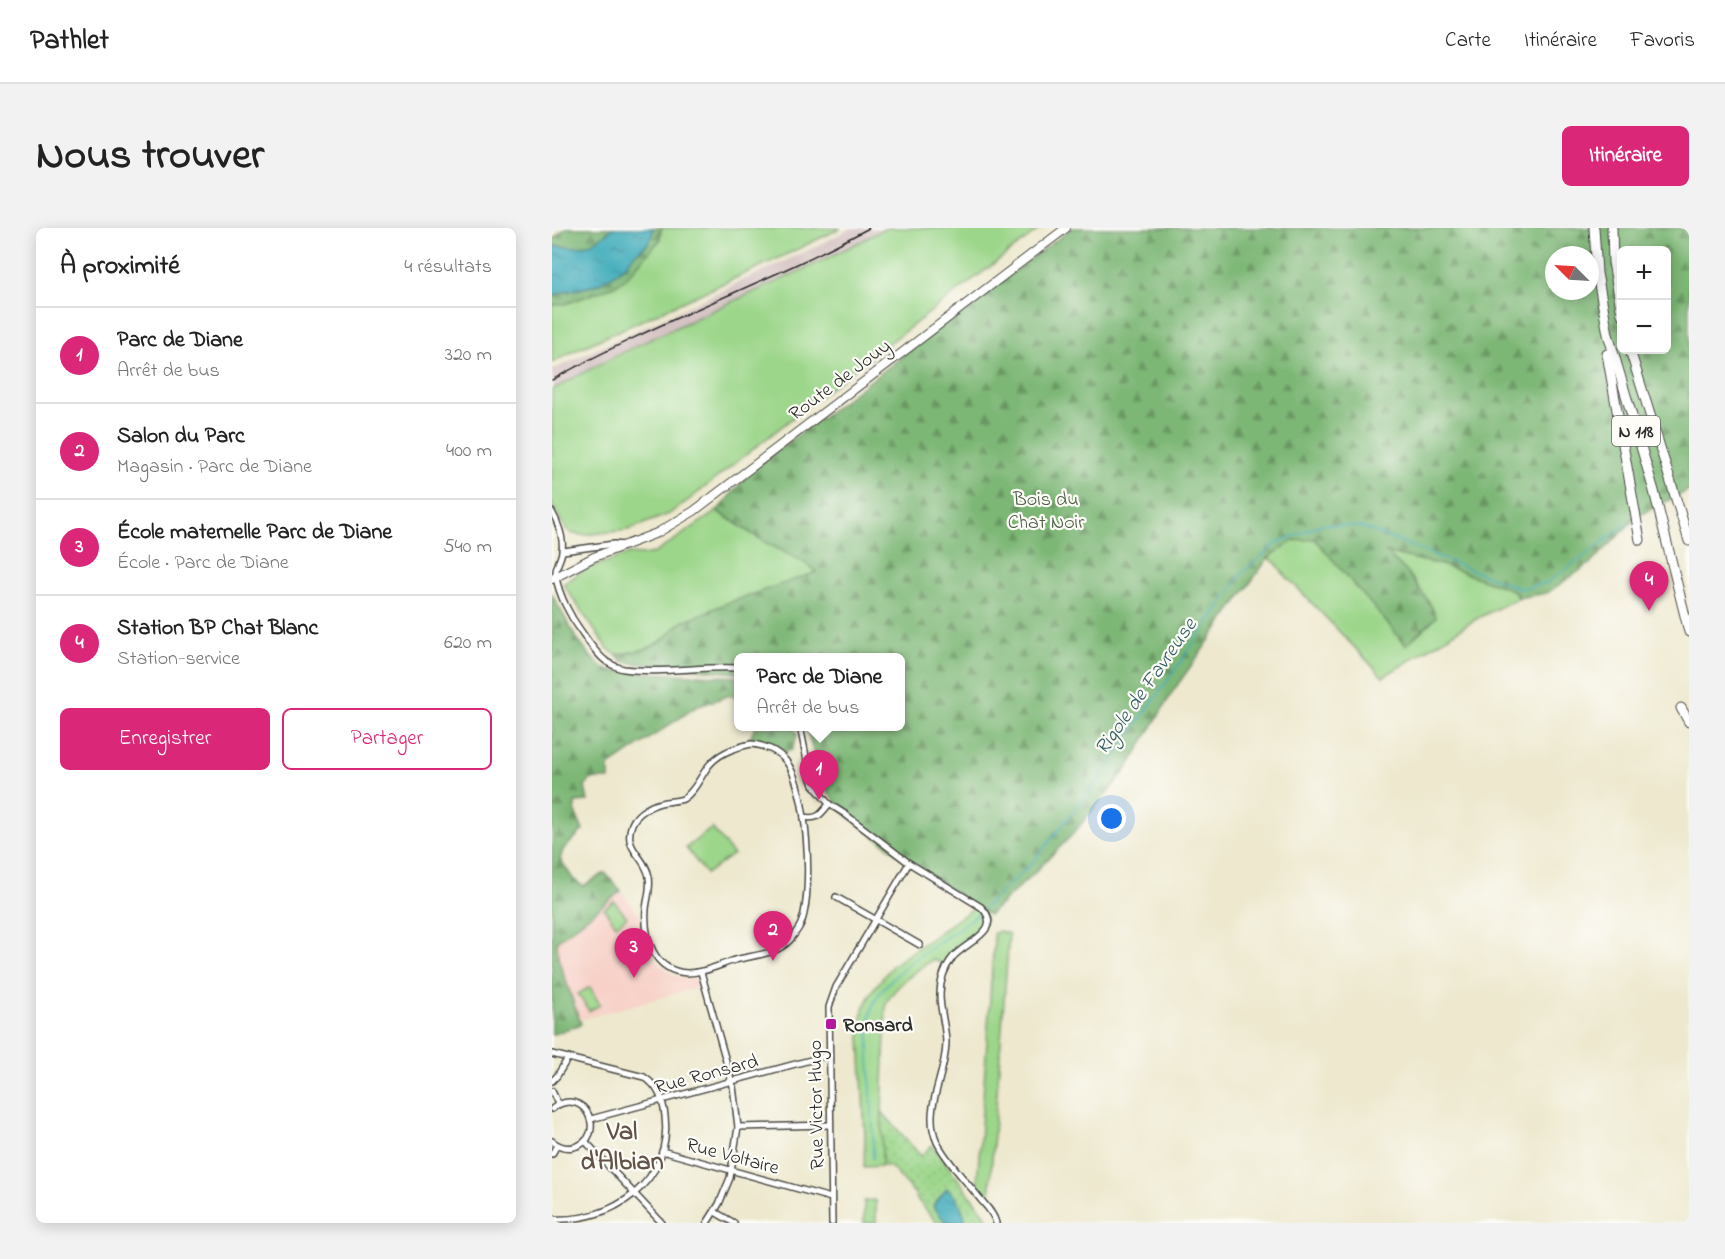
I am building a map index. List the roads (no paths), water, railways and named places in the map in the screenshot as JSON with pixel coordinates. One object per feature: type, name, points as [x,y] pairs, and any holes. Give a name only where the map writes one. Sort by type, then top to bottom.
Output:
[{"type":"highway","name":"N 118","points":[[1594,228],[1598,283],[1608,334],[1654,491],[1689,632]]},
{"type":"highway","points":[[1612,228],[1613,262],[1620,300]]},
{"type":"highway","points":[[1608,334],[1606,349],[1640,540]]},
{"type":"highway","name":"N 118","points":[[1631,354],[1688,537]]},
{"type":"highway","points":[[1682,708],[1689,722]]},
{"type":"main road","name":"Route de Jouy","points":[[554,578],[594,557],[657,533],[694,511],[1066,228]]},
{"type":"street","points":[[552,512],[559,528],[562,551],[554,578],[577,626],[606,661],[623,669],[734,668]]},
{"type":"street","name":"Route de Jouy","points":[[562,551],[614,544],[626,545]]},
{"type":"street","points":[[801,731],[813,785],[830,804],[909,863],[985,911],[989,925],[985,932],[954,956],[944,973],[940,991],[945,1029],[945,1056],[931,1118],[940,1148],[983,1202],[996,1223]]},
{"type":"street","points":[[756,744],[775,751],[787,762],[793,774],[804,817],[808,863],[802,920],[786,943],[774,950],[701,972],[673,970],[658,961],[646,935],[649,877],[631,845],[630,835],[634,820],[641,813],[661,803],[682,799],[700,781],[711,763],[726,752],[756,744]]},
{"type":"street","points":[[804,817],[819,817],[830,804]]},
{"type":"street","name":"Rue Victor Hugo","points":[[832,1223],[828,1014],[830,1000],[909,863]]},
{"type":"street","points":[[836,897],[920,945]]},
{"type":"street","points":[[701,972],[732,1082],[738,1127],[732,1170],[715,1212],[707,1223]]},
{"type":"street","points":[[552,1054],[644,1077],[657,1089],[662,1100],[666,1121],[662,1151],[654,1172],[636,1195],[619,1207],[598,1216],[572,1221],[552,1219]]},
{"type":"street","name":"Rue Ronsard","points":[[591,1119],[829,1055]]},
{"type":"street","points":[[552,1081],[568,1058]]},
{"type":"street","points":[[552,1091],[558,1104]]},
{"type":"street","points":[[552,1109],[564,1102],[576,1103],[585,1109],[591,1119],[591,1131],[585,1141],[576,1147],[557,1145],[552,1141]]},
{"type":"street","points":[[738,1127],[830,1125]]},
{"type":"street","points":[[585,1141],[662,1223]]},
{"type":"street","points":[[552,1154],[557,1145]]},
{"type":"street","name":"Rue Voltaire","points":[[662,1151],[831,1198]]},
{"type":"street","points":[[715,1212],[734,1223]]},
{"type":"water","points":[[613,228],[653,228],[652,237],[626,265],[598,284],[552,296],[552,247],[584,246],[599,239]]},
{"type":"water","points":[[947,1188],[954,1195],[964,1213],[966,1223],[946,1223],[933,1206]]},
{"type":"waterway","name":"Rigole de Favreuse","points":[[984,908],[1032,863],[1091,790],[1243,572],[1277,543],[1323,524],[1362,527],[1521,589],[1546,583],[1627,524]]},
{"type":"waterway","name":"Rigole de Favreuse","points":[[873,1159],[869,1038],[873,1005],[898,973],[981,911]]},
{"type":"railway","points":[[552,380],[630,340],[869,228]]},
{"type":"place","name":"Station BP Chat Blanc","points":[[1649,611]]},
{"type":"place","name":"Parc de Diane","points":[[819,800]]},
{"type":"place","name":"Salon du Parc","points":[[773,961]]},
{"type":"place","name":"École maternelle Parc de Diane","points":[[634,978]]},
{"type":"place","name":"Ronsard","points":[[831,1024]]},
{"type":"district","name":"Val d'Albian","points":[[622,1145]]},
{"type":"park label","name":"Bois du Chat Noir","points":[[1046,510]]}]
